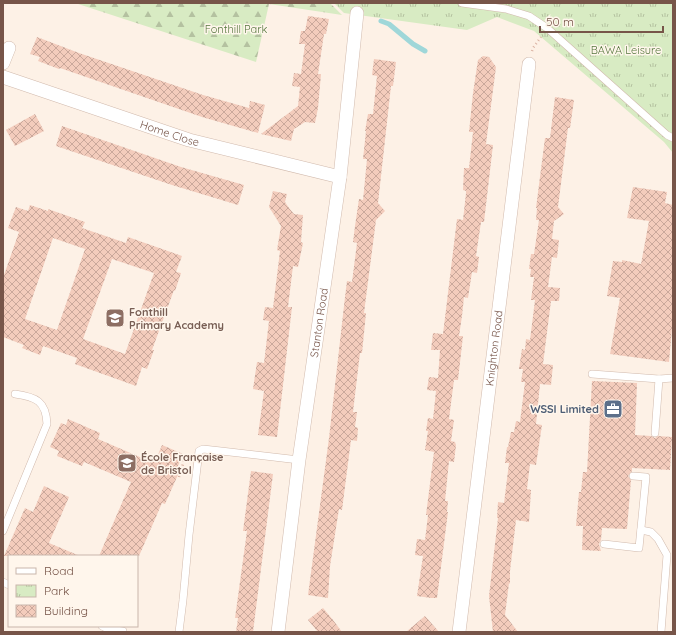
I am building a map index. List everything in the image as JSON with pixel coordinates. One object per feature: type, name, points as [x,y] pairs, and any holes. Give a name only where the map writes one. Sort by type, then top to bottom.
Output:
[{"type":"street","name":"Stanton Road","points":[[278,632],[299,460],[340,176],[357,13]]},
{"type":"street","points":[[3,63],[9,48]]},
{"type":"street","name":"Knighton Road","points":[[458,632],[529,64]]},
{"type":"street","name":"Home Close","points":[[3,77],[189,140],[340,176]]},
{"type":"lane","points":[[462,3],[506,9],[529,16],[547,28],[666,135],[673,138]]},
{"type":"lane","points":[[592,374],[659,380],[673,378]]},
{"type":"lane","points":[[655,433],[659,380]]},
{"type":"lane","points":[[3,531],[47,424],[46,414],[42,405],[28,396],[15,394]]},
{"type":"lane","points":[[178,632],[184,600],[188,535],[199,451],[203,449],[299,460]]},
{"type":"lane","points":[[604,544],[639,548],[646,478],[633,476]]},
{"type":"lane","points":[[641,530],[651,532],[658,539],[667,555],[661,632]]},
{"type":"lane","points":[[104,627],[123,631]]},
{"type":"path","points":[[529,64],[533,48],[547,28]]},
{"type":"green space","name":"Fonthill Park","points":[[75,3],[330,3],[342,15],[269,4],[256,62]]},
{"type":"green space","name":"BAWA Leisure","points":[[334,3],[673,3],[673,153],[664,142],[534,31],[497,17],[467,30],[344,13]]},
{"type":"building","points":[[308,16],[329,19],[326,34],[324,34],[318,74],[321,74],[315,123],[305,122],[294,129],[291,141],[261,134],[298,106],[300,87],[292,86],[294,73],[301,74],[305,44],[299,44],[301,31],[305,31]]},
{"type":"building","points":[[37,37],[79,53],[203,95],[249,108],[250,101],[265,105],[258,133],[202,117],[38,61],[40,57],[30,54]]},
{"type":"building","points":[[483,56],[489,57],[496,67],[486,144],[493,145],[484,222],[481,222],[476,256],[479,257],[477,273],[472,272],[468,298],[464,297],[459,336],[463,336],[458,380],[454,380],[449,419],[454,420],[451,441],[455,442],[456,445],[454,462],[449,461],[445,501],[448,501],[448,512],[437,598],[431,598],[417,596],[423,556],[415,555],[417,539],[425,540],[428,515],[426,515],[434,452],[425,450],[428,431],[426,431],[428,418],[433,419],[436,391],[427,390],[429,377],[438,378],[440,350],[431,350],[433,333],[443,334],[457,219],[463,220],[466,193],[466,191],[463,190],[464,168],[469,168],[473,132],[469,132],[473,93],[478,60]]},
{"type":"building","points":[[374,59],[396,62],[393,86],[391,86],[378,203],[385,211],[376,220],[364,313],[366,313],[362,353],[360,353],[353,412],[357,412],[355,427],[358,428],[357,441],[351,440],[342,510],[339,509],[330,566],[328,598],[308,595],[329,438],[347,281],[352,282],[357,243],[353,242],[355,226],[359,199],[363,200],[367,159],[363,159],[365,131],[368,114],[373,114],[377,76],[372,75]]},
{"type":"building","points":[[555,97],[574,100],[570,128],[568,128],[558,207],[564,214],[554,221],[552,239],[559,240],[557,258],[552,257],[548,287],[560,288],[559,301],[551,301],[543,364],[553,365],[551,385],[540,384],[536,424],[542,425],[536,465],[530,464],[527,489],[531,490],[529,522],[516,520],[510,571],[510,584],[509,583],[505,615],[518,632],[493,632],[489,596],[498,518],[498,502],[504,503],[509,463],[505,463],[507,447],[511,432],[514,432],[516,421],[520,422],[525,382],[521,382],[523,369],[519,369],[522,349],[525,350],[526,339],[530,340],[535,300],[531,300],[534,277],[530,277],[531,269],[529,269],[531,254],[534,254],[539,220],[536,220],[536,208],[545,138],[550,138]]},
{"type":"building","points":[[35,114],[44,131],[15,146],[6,130]]},
{"type":"building","points":[[62,126],[181,167],[244,185],[238,205],[172,185],[56,146]]},
{"type":"building","points":[[633,187],[667,192],[665,203],[673,205],[673,317],[669,362],[610,354],[620,298],[607,296],[613,261],[622,262],[622,260],[641,264],[649,221],[627,218]]},
{"type":"building","points":[[273,191],[287,194],[285,202],[289,208],[294,214],[303,215],[301,242],[303,243],[298,267],[293,266],[288,307],[292,307],[277,437],[258,435],[264,391],[253,389],[257,362],[264,363],[269,321],[263,320],[265,307],[273,308],[280,251],[277,250],[281,226],[269,207]]},
{"type":"building","points":[[30,205],[48,211],[48,209],[85,222],[82,228],[126,243],[128,237],[182,256],[176,272],[181,273],[175,291],[174,290],[152,350],[154,350],[147,369],[142,367],[136,386],[75,364],[77,358],[43,346],[40,355],[22,348],[24,345],[3,337],[3,278],[19,232],[8,228],[16,207],[28,211]],"holes":[[[53,238],[85,249],[57,330],[25,319]],[[112,259],[154,273],[125,354],[83,339]]]},
{"type":"building","points":[[592,381],[637,383],[635,435],[651,436],[655,438],[658,436],[672,437],[670,470],[632,468],[632,471],[628,476],[631,480],[627,529],[602,528],[601,540],[599,544],[601,551],[582,550],[583,526],[576,526],[579,492],[581,492],[583,472],[587,472]]},
{"type":"building","points":[[68,419],[100,433],[98,439],[142,458],[144,452],[157,457],[162,445],[183,454],[178,466],[181,468],[165,504],[162,503],[139,556],[99,555],[131,482],[84,462],[82,466],[57,456],[59,451],[50,447],[61,423],[66,425]]},
{"type":"building","points":[[251,471],[273,474],[253,632],[236,632],[238,618],[235,618],[247,531],[243,531]]},
{"type":"building","points":[[44,486],[69,497],[49,543],[78,555],[4,556],[25,508],[33,512]]},
{"type":"building","points":[[323,608],[342,632],[318,632],[308,620]]},
{"type":"building","points":[[425,616],[439,632],[406,632]]},
{"type":"waterway","points":[[381,21],[389,24],[413,44],[425,51]]},
{"type":"place","name":"Fonthill Primary Academy","points":[[115,318]]},
{"type":"place","name":"WSSI Limited","points":[[613,409]]},
{"type":"place","name":"École Française de Bristol","points":[[127,463]]}]
